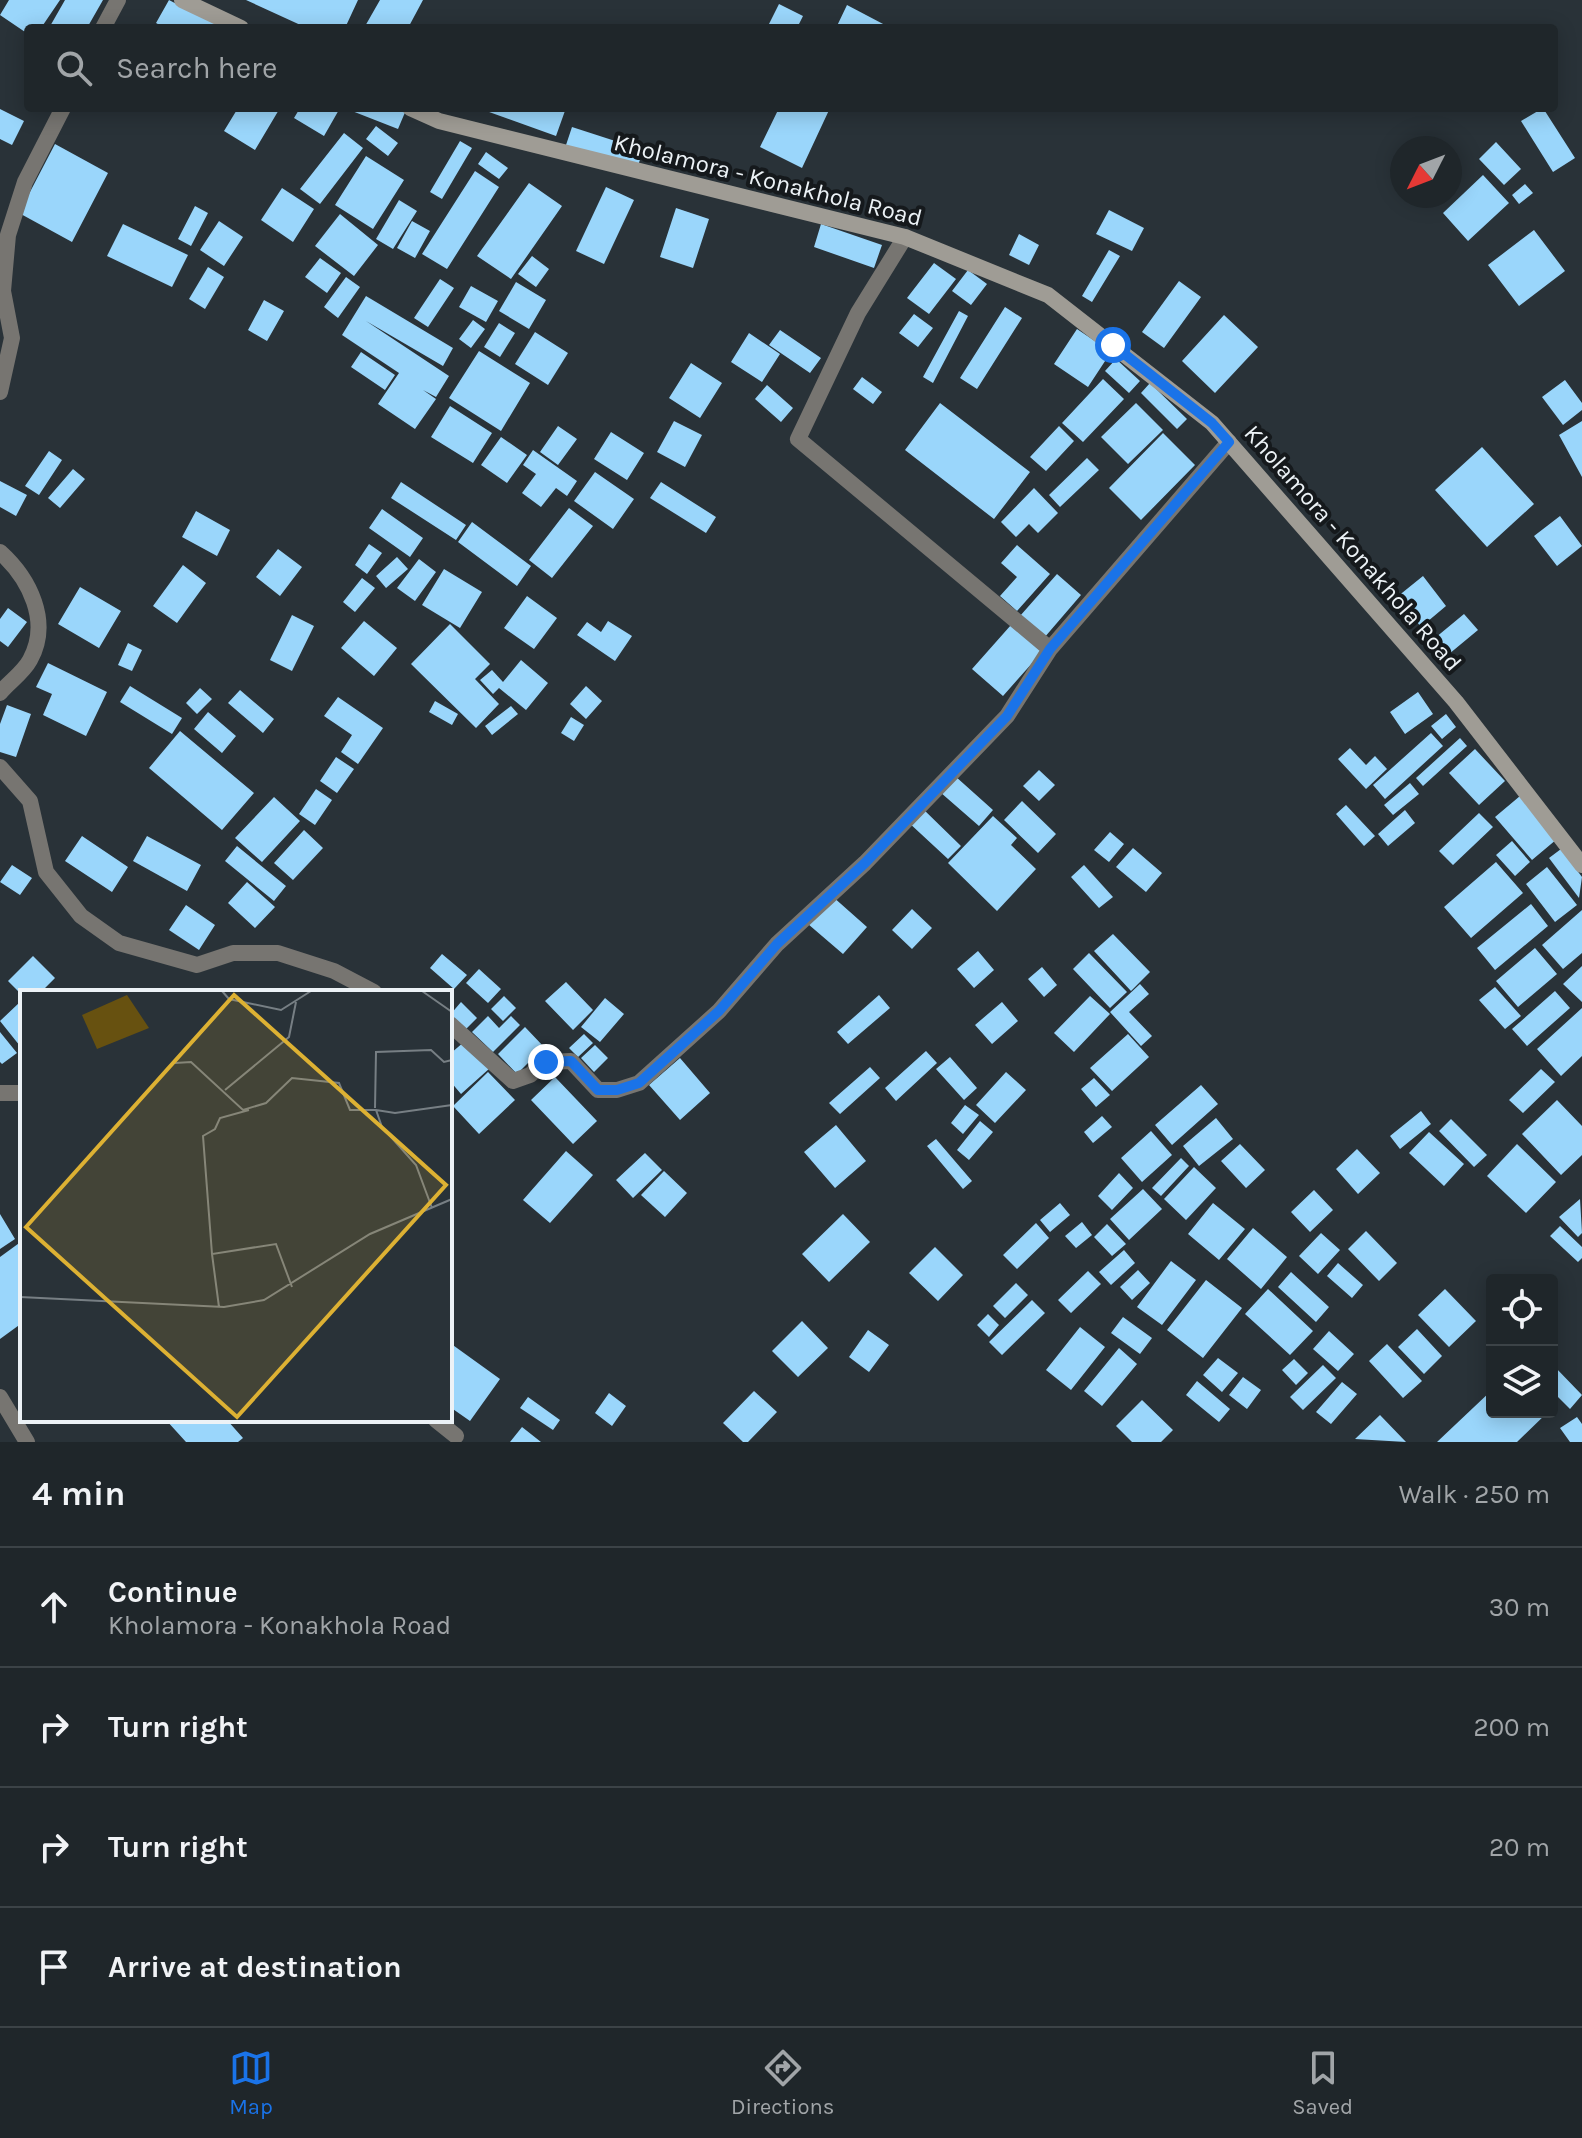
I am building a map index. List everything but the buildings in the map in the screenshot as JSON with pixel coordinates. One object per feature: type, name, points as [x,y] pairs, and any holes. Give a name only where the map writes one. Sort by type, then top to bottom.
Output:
[{"type":"main road","points":[[182,0],[233,24]]},
{"type":"main road","name":"Kholamora - Konakhola Road","points":[[419,112],[439,121],[905,237],[1048,295],[1212,423],[1456,702],[1582,865]]},
{"type":"street","points":[[105,24],[118,0]]},
{"type":"street","points":[[0,392],[12,338],[3,291],[3,259],[8,235],[25,182],[61,112]]},
{"type":"street","points":[[905,237],[858,313],[798,439],[1050,649]]},
{"type":"street","points":[[452,1026],[513,1081],[530,1075],[546,1062],[571,1061],[598,1090],[617,1090],[639,1083],[719,1011],[777,944],[865,863],[1007,716],[1050,649],[1229,442]]},
{"type":"street","points":[[0,552],[26,584],[39,628],[29,662],[0,693]]},
{"type":"street","points":[[0,767],[30,801],[46,872],[81,916],[119,943],[197,965],[233,953],[278,953],[334,971],[370,990]]},
{"type":"street","points":[[0,1397],[27,1442]]},
{"type":"street","points":[[438,1422],[456,1436]]},
{"type":"route","points":[[546,1062],[571,1061],[598,1090],[617,1090],[639,1083],[719,1011],[777,944],[865,863],[1007,716],[1050,649],[1208,462],[1229,442],[1212,423],[1113,345]]}]
